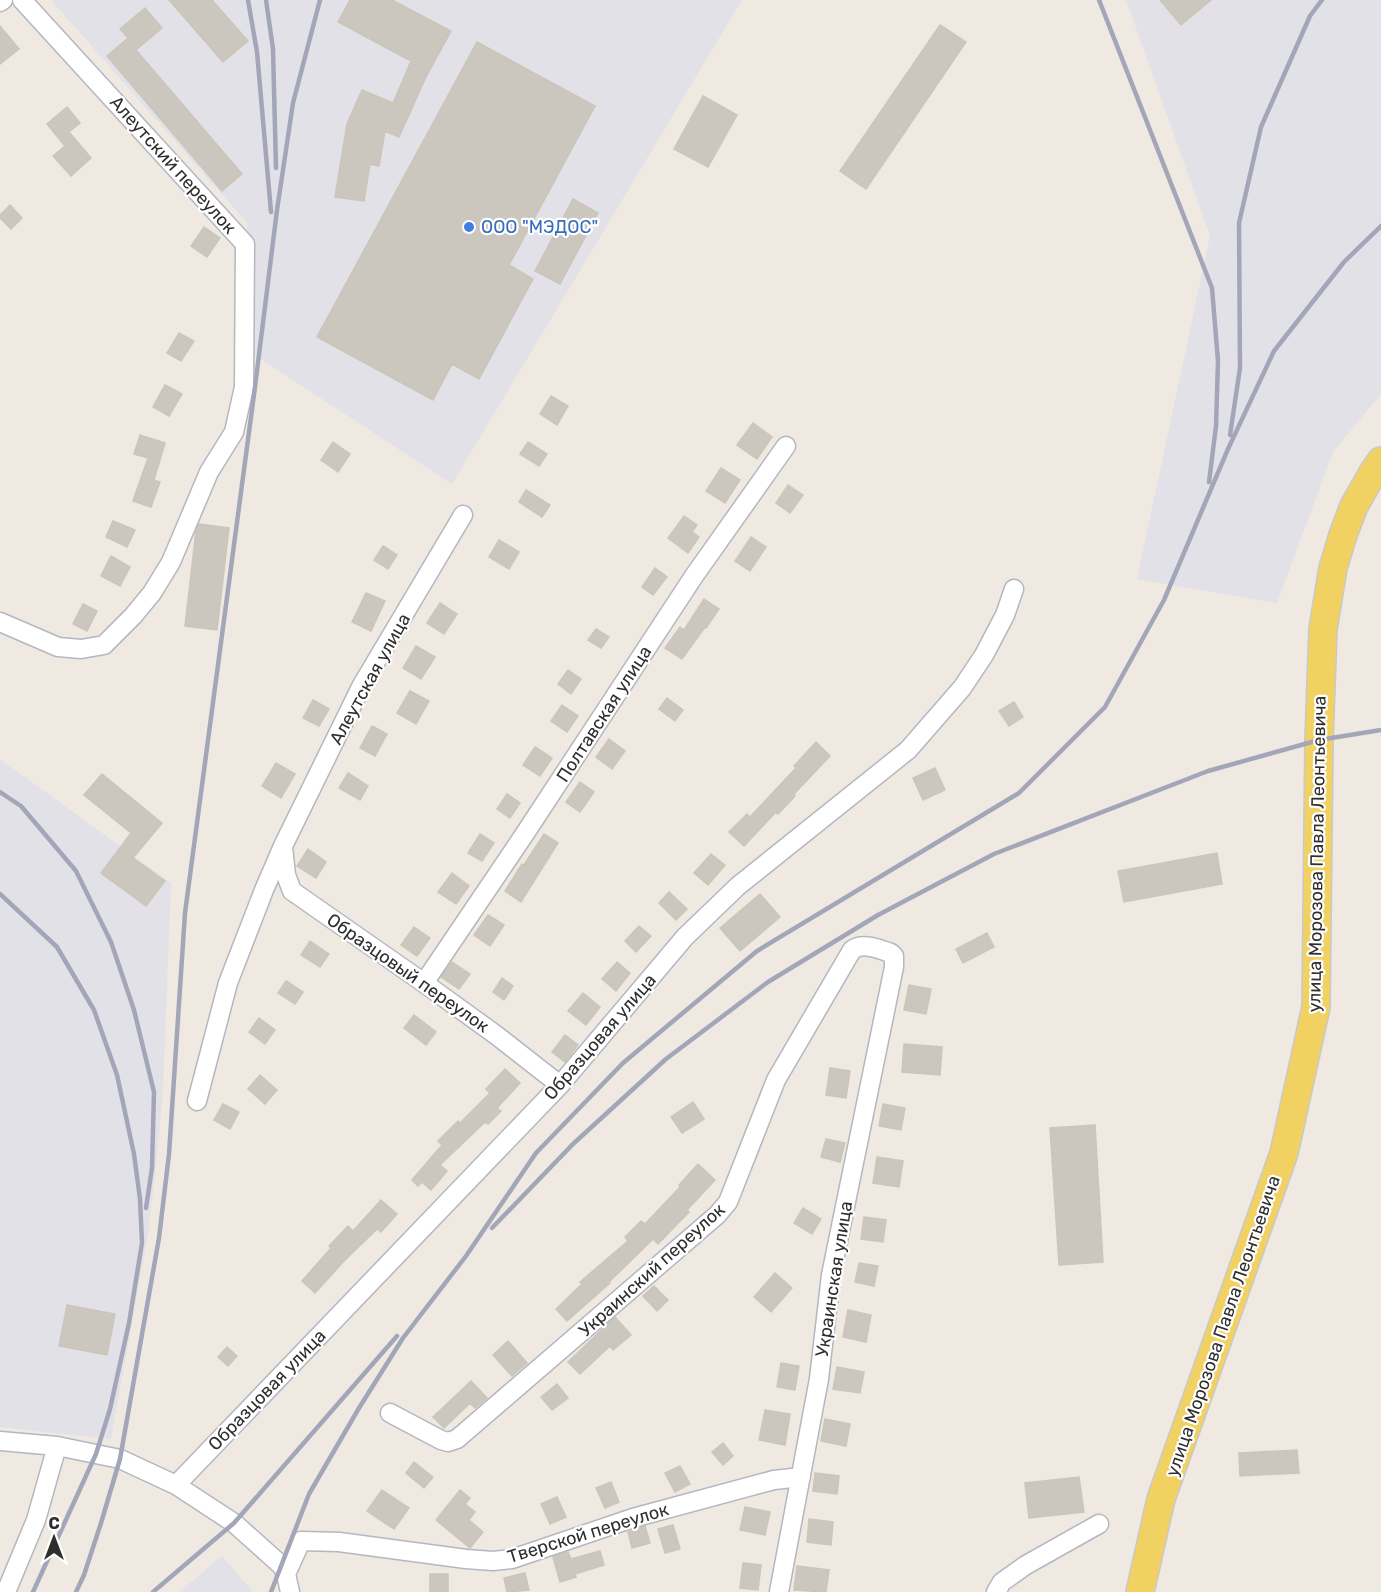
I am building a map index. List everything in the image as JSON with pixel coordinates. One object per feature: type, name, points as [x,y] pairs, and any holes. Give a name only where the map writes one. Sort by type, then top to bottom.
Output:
[{"type":"main road","name":"улица Морозова Павла Леонтьевича","points":[[1140,1592],[1161,1499],[1284,1153],[1316,1006],[1319,740],[1323,629],[1333,568],[1343,535],[1354,506],[1381,461]]},
{"type":"street","name":"Алеутский переулок","points":[[0,622],[58,647],[81,649],[104,645],[152,593],[171,562],[209,472],[234,432],[244,387],[245,244],[22,0]]},
{"type":"street","name":"Полтавская улица","points":[[424,983],[531,825],[694,576],[786,446]]},
{"type":"street","name":"Алеутская улица","points":[[197,1101],[228,983],[283,846],[363,685],[463,515]]},
{"type":"street","name":"Образцовая улица","points":[[176,1485],[560,1085],[685,937],[730,893],[908,750],[962,688],[984,655],[1005,615],[1014,589]]},
{"type":"street","name":"Образцовый переулок","points":[[283,846],[286,875],[292,891],[496,1035],[560,1085]]},
{"type":"street","name":"Украинский переулок","points":[[390,1413],[441,1440],[448,1442],[457,1439],[717,1215],[728,1202],[776,1080],[852,950],[862,945],[891,953],[894,956],[894,967]]},
{"type":"street","name":"Украинская улица","points":[[780,1592],[819,1379],[831,1275],[894,967]]},
{"type":"street","points":[[0,1441],[57,1446],[120,1459],[176,1485],[234,1523],[282,1566],[290,1592]]},
{"type":"street","points":[[6,1592],[36,1520],[57,1446]]},
{"type":"street","name":"Тверской переулок","points":[[286,1574],[300,1541],[339,1542],[466,1559],[512,1559],[633,1518],[774,1480],[801,1477]]},
{"type":"street","points":[[996,1592],[1002,1582],[1026,1565],[1099,1524]]},
{"type":"shaded area","points":[[51,0],[742,0],[452,484],[253,354],[247,223]]},
{"type":"shaded area","points":[[1126,0],[1381,0],[1381,394],[1333,452],[1277,603],[1137,579],[1210,236]]},
{"type":"shaded area","points":[[0,759],[171,883],[163,1091],[157,1157],[148,1234],[111,1439],[0,1427]]},
{"type":"shaded area","points":[[222,1556],[253,1592],[179,1592]]},
{"type":"building","points":[[169,0],[212,0],[248,41],[223,62]]},
{"type":"building","points":[[350,0],[392,0],[451,31],[426,77],[399,137],[385,131],[379,166],[370,164],[364,201],[335,197],[347,124],[362,90],[393,103],[411,61],[338,22]]},
{"type":"building","points":[[1160,0],[1211,0],[1181,25]]},
{"type":"building","points":[[145,8],[162,28],[136,50],[242,174],[222,191],[107,56],[128,38],[120,29]]},
{"type":"building","points":[[940,25],[966,42],[866,189],[840,171]]},
{"type":"building","points":[[0,26],[19,49],[0,64]]},
{"type":"building","points":[[477,42],[595,106],[509,265],[533,279],[479,379],[452,364],[433,400],[317,337]]},
{"type":"building","points":[[703,96],[737,115],[708,167],[674,149]]},
{"type":"building","points":[[67,107],[80,123],[69,132],[91,158],[71,176],[53,156],[65,146],[47,124]]},
{"type":"building","points":[[573,199],[598,213],[560,284],[535,271]]},
{"type":"building","points":[[10,205],[22,218],[11,229],[0,218],[0,215]]},
{"type":"building","points":[[204,227],[220,238],[207,257],[191,246]]},
{"type":"building","points":[[179,333],[194,341],[181,361],[167,353]]},
{"type":"building","points":[[165,385],[182,394],[169,416],[153,407]]},
{"type":"building","points":[[551,396],[568,406],[557,425],[540,414]]},
{"type":"building","points":[[753,423],[772,437],[757,459],[737,445]]},
{"type":"building","points":[[140,435],[165,443],[154,480],[160,482],[151,507],[133,501],[148,458],[134,454]]},
{"type":"building","points":[[333,442],[350,454],[338,472],[321,460]]},
{"type":"building","points":[[528,442],[547,454],[539,466],[520,454]]},
{"type":"building","points":[[721,468],[740,480],[725,503],[706,491]]},
{"type":"building","points":[[788,485],[803,495],[790,513],[776,503]]},
{"type":"building","points":[[526,490],[550,505],[542,517],[519,502]]},
{"type":"building","points":[[684,516],[697,525],[692,532],[699,537],[688,553],[668,538]]},
{"type":"building","points":[[113,521],[135,530],[127,547],[106,537]]},
{"type":"building","points":[[199,524],[229,528],[217,630],[185,626],[196,531]]},
{"type":"building","points":[[751,537],[766,547],[750,571],[735,561]]},
{"type":"building","points":[[499,540],[519,552],[509,569],[489,557]]},
{"type":"building","points":[[383,546],[397,555],[388,569],[374,560]]},
{"type":"building","points":[[111,556],[130,567],[120,586],[101,576]]},
{"type":"building","points":[[655,568],[667,577],[653,595],[642,587]]},
{"type":"building","points":[[366,593],[385,601],[371,631],[352,622]]},
{"type":"building","points":[[704,599],[719,609],[682,659],[665,648],[680,627],[684,630]]},
{"type":"building","points":[[440,603],[457,614],[444,634],[427,623]]},
{"type":"building","points":[[83,604],[97,611],[87,631],[73,624]]},
{"type":"building","points":[[596,629],[609,637],[601,648],[588,640]]},
{"type":"building","points":[[416,646],[435,657],[421,679],[403,668]]},
{"type":"building","points":[[568,670],[581,679],[571,694],[558,684]]},
{"type":"building","points":[[410,691],[429,701],[416,724],[397,713]]},
{"type":"building","points":[[667,698],[683,710],[675,721],[659,709]]},
{"type":"building","points":[[313,700],[329,709],[319,726],[303,718]]},
{"type":"building","points":[[1014,702],[1023,717],[1009,726],[999,711]]},
{"type":"building","points":[[562,705],[578,716],[567,732],[551,721]]},
{"type":"building","points":[[372,726],[387,734],[375,756],[360,748]]},
{"type":"building","points":[[609,739],[625,751],[612,769],[596,757]]},
{"type":"building","points":[[816,742],[830,756],[778,814],[776,812],[744,846],[729,832],[747,814],[750,817],[796,768],[794,766]]},
{"type":"building","points":[[535,747],[552,758],[540,776],[523,765]]},
{"type":"building","points":[[276,763],[295,774],[281,798],[262,786]]},
{"type":"building","points":[[935,768],[945,790],[923,800],[913,778]]},
{"type":"building","points":[[348,773],[368,786],[360,800],[339,788]]},
{"type":"building","points":[[102,774],[162,823],[133,858],[165,881],[146,906],[101,873],[131,833],[84,795]]},
{"type":"building","points":[[580,782],[594,792],[580,812],[566,802]]},
{"type":"building","points":[[507,794],[520,803],[510,818],[497,809]]},
{"type":"building","points":[[480,834],[494,843],[482,861],[468,853]]},
{"type":"building","points":[[544,834],[558,843],[521,902],[505,891]]},
{"type":"building","points":[[308,849],[326,862],[316,878],[297,866]]},
{"type":"building","points":[[1217,853],[1222,884],[1124,902],[1118,871]]},
{"type":"building","points":[[711,854],[725,865],[708,885],[694,873]]},
{"type":"building","points":[[452,873],[469,886],[456,904],[438,892]]},
{"type":"building","points":[[669,892],[687,909],[676,920],[659,903]]},
{"type":"building","points":[[760,894],[780,917],[740,951],[720,928]]},
{"type":"building","points":[[488,915],[504,925],[490,946],[474,935]]},
{"type":"building","points":[[639,926],[651,936],[636,952],[625,941]]},
{"type":"building","points":[[414,927],[430,938],[417,956],[401,945]]},
{"type":"building","points":[[987,933],[994,947],[963,963],[956,949]]},
{"type":"building","points":[[310,941],[329,954],[320,967],[301,955]]},
{"type":"building","points":[[452,962],[470,974],[459,989],[441,977]]},
{"type":"building","points":[[617,962],[630,973],[616,991],[602,979]]},
{"type":"building","points":[[502,978],[513,986],[504,1000],[493,992]]},
{"type":"building","points":[[286,981],[303,992],[295,1004],[278,993]]},
{"type":"building","points":[[909,985],[931,989],[926,1014],[904,1010]]},
{"type":"building","points":[[583,993],[600,1007],[586,1025],[568,1011]]},
{"type":"building","points":[[414,1015],[436,1032],[426,1045],[404,1028]]},
{"type":"building","points":[[259,1018],[275,1030],[265,1044],[249,1032]]},
{"type":"building","points":[[565,1035],[578,1045],[565,1062],[552,1052]]},
{"type":"building","points":[[904,1044],[942,1047],[940,1075],[902,1072]]},
{"type":"building","points":[[830,1068],[850,1071],[846,1098],[826,1095]]},
{"type":"building","points":[[505,1069],[520,1083],[497,1108],[501,1111],[488,1124],[485,1122],[440,1165],[447,1171],[431,1190],[422,1182],[418,1186],[412,1180],[442,1145],[438,1141],[490,1093],[486,1089]]},
{"type":"building","points":[[260,1075],[277,1090],[265,1104],[248,1089]]},
{"type":"building","points":[[693,1102],[704,1119],[682,1133],[671,1117]]},
{"type":"building","points":[[223,1104],[239,1112],[230,1129],[214,1120]]},
{"type":"building","points":[[883,1104],[905,1108],[901,1130],[879,1126]]},
{"type":"building","points":[[1095,1125],[1103,1262],[1059,1265],[1050,1128]]},
{"type":"building","points":[[826,1139],[845,1143],[840,1162],[821,1157]]},
{"type":"building","points":[[877,1157],[903,1161],[899,1187],[873,1183]]},
{"type":"building","points":[[698,1164],[715,1180],[687,1210],[689,1212],[658,1244],[653,1239],[610,1283],[567,1321],[556,1309],[582,1284],[580,1282],[628,1241],[625,1237],[641,1221],[645,1224]]},
{"type":"building","points":[[381,1200],[397,1214],[381,1232],[377,1229],[315,1293],[302,1281],[348,1226],[353,1231]]},
{"type":"building","points":[[803,1208],[821,1219],[812,1234],[794,1223]]},
{"type":"building","points":[[864,1217],[886,1220],[883,1242],[861,1239]]},
{"type":"building","points":[[859,1263],[878,1266],[874,1286],[855,1282]]},
{"type":"building","points":[[775,1273],[792,1288],[771,1312],[754,1297]]},
{"type":"building","points":[[654,1286],[668,1300],[657,1311],[643,1296]]},
{"type":"building","points":[[67,1305],[115,1314],[107,1355],[59,1346]]},
{"type":"building","points":[[848,1310],[871,1315],[866,1342],[843,1337]]},
{"type":"building","points":[[615,1317],[631,1335],[613,1350],[610,1346],[580,1374],[568,1362]]},
{"type":"building","points":[[508,1341],[527,1363],[512,1376],[493,1355]]},
{"type":"building","points":[[227,1347],[237,1356],[228,1366],[218,1357]]},
{"type":"building","points":[[781,1363],[799,1366],[795,1390],[777,1387]]},
{"type":"building","points":[[837,1367],[864,1372],[860,1393],[833,1389]]},
{"type":"building","points":[[471,1381],[487,1398],[475,1408],[470,1403],[444,1428],[433,1417]]},
{"type":"building","points":[[557,1384],[568,1398],[552,1410],[541,1397]]},
{"type":"building","points":[[765,1410],[790,1414],[785,1445],[759,1440]]},
{"type":"building","points":[[825,1419],[850,1424],[846,1446],[821,1441]]},
{"type":"building","points":[[723,1443],[733,1456],[723,1465],[712,1452]]},
{"type":"building","points":[[1297,1450],[1299,1473],[1240,1476],[1239,1453]]},
{"type":"building","points":[[414,1462],[433,1477],[424,1488],[406,1473]]},
{"type":"building","points":[[680,1466],[690,1484],[675,1492],[665,1473]]},
{"type":"building","points":[[815,1473],[839,1476],[837,1494],[813,1491]]},
{"type":"building","points":[[1079,1477],[1084,1512],[1029,1518],[1025,1483]]},
{"type":"building","points":[[611,1482],[619,1502],[605,1508],[596,1488]]},
{"type":"building","points":[[382,1490],[409,1508],[394,1529],[367,1511]]},
{"type":"building","points":[[460,1490],[470,1498],[465,1504],[475,1512],[469,1520],[483,1532],[470,1548],[436,1520]]},
{"type":"building","points":[[557,1497],[566,1517],[550,1524],[541,1504]]},
{"type":"building","points":[[745,1507],[770,1512],[765,1535],[740,1530]]},
{"type":"building","points":[[809,1519],[833,1522],[831,1545],[807,1542]]},
{"type":"building","points":[[673,1525],[680,1549],[665,1553],[658,1529]]},
{"type":"building","points":[[645,1526],[650,1543],[632,1548],[628,1532]]},
{"type":"building","points":[[600,1551],[604,1565],[575,1574],[576,1577],[560,1582],[553,1557],[568,1552],[571,1559]]},
{"type":"building","points":[[743,1563],[761,1565],[758,1590],[740,1588]]},
{"type":"building","points":[[797,1566],[829,1570],[826,1592],[794,1590]]},
{"type":"building","points":[[525,1573],[529,1590],[507,1592],[504,1578]]},
{"type":"building","points":[[430,1574],[448,1574],[448,1592],[430,1592]]},
{"type":"railway","points":[[248,0],[257,52],[271,212]]},
{"type":"railway","points":[[266,0],[273,49],[276,168]]},
{"type":"railway","points":[[76,1592],[84,1575],[120,1459],[159,1238],[169,1154],[185,913],[277,210],[293,103],[320,0]]},
{"type":"railway","points":[[1099,0],[1212,288],[1218,361],[1216,426],[1209,482]]},
{"type":"railway","points":[[1230,435],[1240,368],[1239,223],[1261,127],[1310,16],[1322,0]]},
{"type":"railway","points":[[271,1592],[309,1494],[359,1408],[403,1338],[466,1256],[536,1153],[623,1063],[757,951],[1019,793],[1105,707],[1164,600],[1228,449],[1274,351],[1344,262],[1381,226]]},
{"type":"railway","points":[[492,1228],[573,1144],[666,1059],[768,982],[878,915],[994,854],[1208,771],[1319,740],[1381,730]]},
{"type":"railway","points":[[0,792],[21,806],[76,871],[111,942],[134,1010],[154,1092],[152,1168],[146,1208]]},
{"type":"railway","points":[[0,894],[57,947],[94,1010],[117,1075],[134,1154],[140,1199],[142,1243],[129,1323],[110,1409],[96,1454],[33,1592]]},
{"type":"railway","points":[[153,1592],[234,1523],[397,1336]]},
{"type":"place","name":"ООО \"МЭДОС\"","points":[[469,227]]}]
